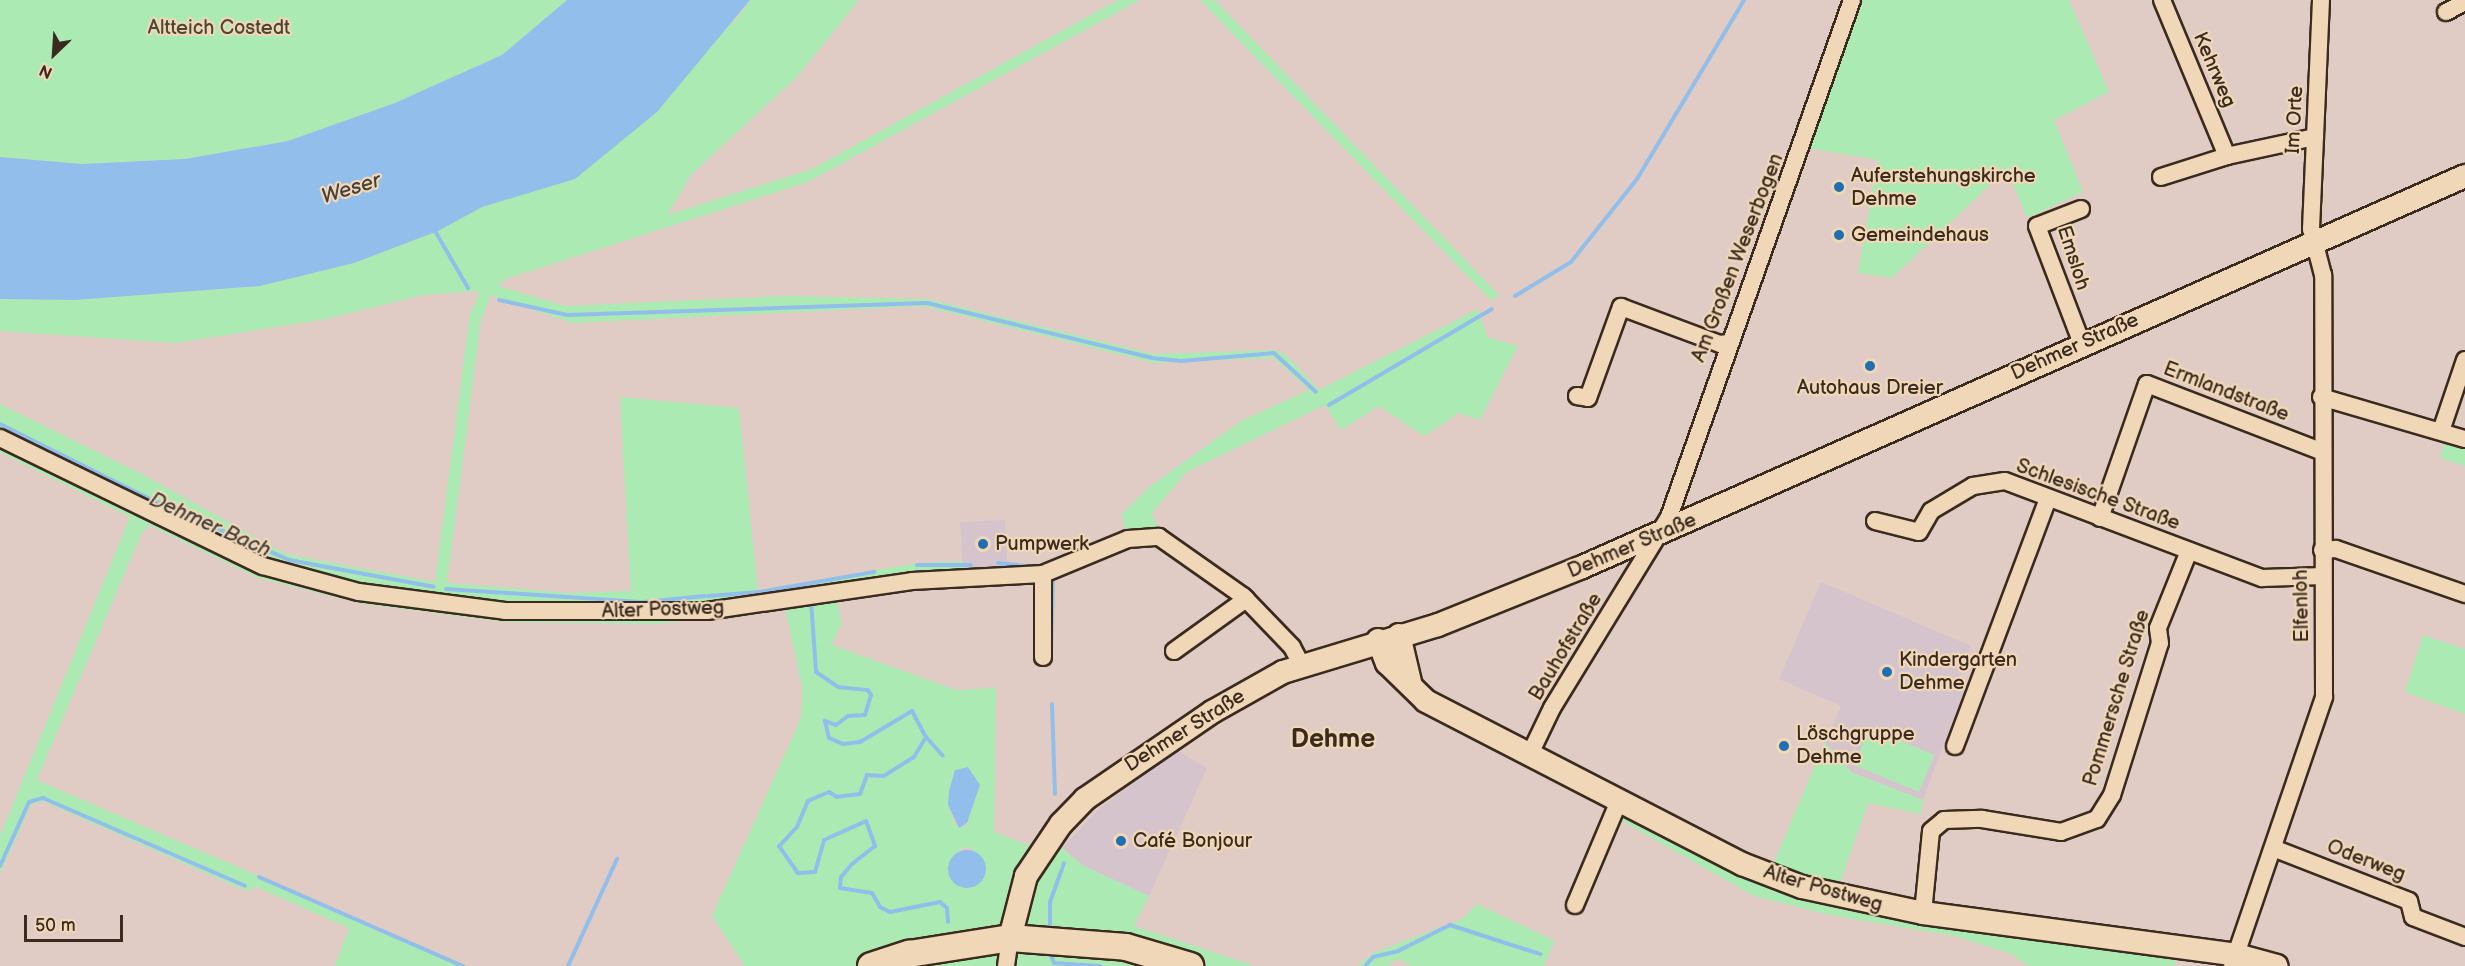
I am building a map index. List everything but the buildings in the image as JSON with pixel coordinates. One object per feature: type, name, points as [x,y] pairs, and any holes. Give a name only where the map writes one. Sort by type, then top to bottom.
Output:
[{"type":"main road","points":[[871,966],[909,954],[1010,938],[1126,947],[1190,966]]},
{"type":"street","name":"Am Großen Weserbogen","points":[[1662,531],[1852,0]]},
{"type":"street","name":"Kehrweg","points":[[2162,0],[2227,156]]},
{"type":"street","name":"Im Orte","points":[[2316,242],[2312,229],[2321,0]]},
{"type":"street","points":[[2446,12],[2465,2]]},
{"type":"street","points":[[2161,177],[2227,156],[2315,137]]},
{"type":"street","name":"Dehmer Straße","points":[[1010,938],[1026,876],[1060,824],[1084,799],[1212,712],[1301,664],[1502,601],[2465,176]]},
{"type":"street","name":"Emsloh","points":[[2081,208],[2037,226],[2082,344]]},
{"type":"street","name":"Elfenloh","points":[[2234,961],[2324,697],[2321,451],[2324,275],[2316,242]]},
{"type":"street","points":[[1576,396],[1588,398],[1621,307],[1720,344],[1728,343]]},
{"type":"street","points":[[2441,431],[2465,360]]},
{"type":"street","name":"Ermlandstraße","points":[[2100,518],[2147,384],[2321,451]]},
{"type":"street","points":[[2322,398],[2465,438]]},
{"type":"street","name":"Alter Postweg","points":[[0,438],[263,566],[359,592],[505,611],[655,613],[798,599],[912,581],[1043,574],[1128,539],[1149,536],[1178,548],[1246,599],[1292,647],[1301,664]]},
{"type":"street","name":"Schlesische Straße","points":[[1875,521],[1919,532],[1931,511],[1964,491],[2005,481],[2262,578],[2323,576]]},
{"type":"street","points":[[1955,746],[2048,499]]},
{"type":"street","name":"Bauhofstraße","points":[[1529,756],[1552,708],[1662,531]]},
{"type":"street","points":[[2322,550],[2336,549],[2465,594]]},
{"type":"street","name":"Pommersche Straße","points":[[1923,914],[1931,831],[1944,820],[1982,819],[2061,832],[2097,819],[2112,795],[2160,643],[2158,628],[2189,551]]},
{"type":"street","points":[[1043,574],[1044,657]]},
{"type":"street","points":[[1174,651],[1246,599]]},
{"type":"street","points":[[1399,635],[1411,686]]},
{"type":"street","name":"Alter Postweg","points":[[1377,640],[1387,663],[1426,702],[1742,864],[1782,879],[1859,903],[2277,966]]},
{"type":"street","points":[[1575,904],[1618,801]]},
{"type":"street","name":"Oderweg","points":[[2274,848],[2409,901],[2413,917],[2465,937]]},
{"type":"street","points":[[1006,966],[1010,938]]},
{"type":"shaded area","points":[[1005,520],[1008,570],[963,572],[960,522]]},
{"type":"shaded area","points":[[1821,582],[1971,646],[1957,686],[1964,690],[1923,800],[1851,772],[1825,742],[1841,706],[1779,679]]},
{"type":"shaded area","points":[[1177,750],[1207,768],[1149,896],[1084,866],[1062,848],[1099,809]]},
{"type":"green space","name":"Altteich Costedt","points":[[0,0],[567,0],[502,55],[395,103],[288,141],[185,159],[82,164],[0,157]]},
{"type":"green space","points":[[750,0],[859,0],[797,77],[692,174],[667,215],[812,169],[1118,0],[1140,0],[808,182],[506,279],[498,286],[566,306],[785,296],[928,299],[1154,354],[1274,350],[1286,355],[1319,390],[1478,309],[1487,337],[1518,346],[1480,420],[1459,413],[1424,436],[1379,406],[1341,430],[1325,405],[1187,472],[1152,513],[1158,530],[1126,533],[1122,514],[1149,487],[1243,420],[1309,390],[1274,358],[1154,363],[923,306],[571,323],[491,295],[481,320],[447,583],[570,593],[631,591],[620,397],[739,408],[758,591],[918,563],[963,561],[963,572],[834,589],[842,622],[832,645],[956,690],[996,688],[994,832],[1025,844],[1062,848],[1084,866],[1149,896],[1134,926],[1255,966],[745,966],[712,916],[801,718],[802,687],[785,608],[659,624],[505,622],[364,604],[258,578],[149,525],[141,535],[37,780],[467,966],[335,966],[349,928],[256,887],[246,891],[43,801],[31,805],[0,874],[0,836],[130,517],[0,452],[0,404],[142,474],[286,554],[435,582],[470,314],[480,291],[423,295],[326,319],[175,343],[0,331],[0,299],[75,300],[260,286],[354,263],[438,231],[482,207],[521,195],[737,18]],"holes":[[[951,783],[980,785],[966,826],[955,825],[948,805]],[[971,847],[984,870],[976,887],[959,849]]]},
{"type":"green space","points":[[1200,0],[1215,0],[1499,295],[1491,300]]},
{"type":"green space","points":[[1863,0],[2069,0],[2109,92],[2054,120],[2083,192],[2027,218],[2007,169],[1892,278],[1858,273],[1878,160],[1808,148]]},
{"type":"green space","points":[[2445,441],[2465,448],[2465,466],[2440,458]]},
{"type":"green space","points":[[2423,635],[2465,649],[2465,714],[2405,692]]},
{"type":"green space","points":[[1870,728],[1934,755],[1919,792],[1854,765]]},
{"type":"green space","points":[[1825,742],[1851,772],[1923,800],[1921,814],[1868,803],[1834,900],[2183,945],[2174,966],[2028,966],[2014,955],[1955,936],[1830,915],[1754,896],[1608,813],[1609,795],[1767,879]]},
{"type":"green space","points":[[616,858],[570,966],[566,966]]},
{"type":"green space","points":[[1477,904],[1555,941],[1544,966],[1413,966],[1397,959],[1387,966],[1357,966],[1373,953],[1462,919]]},
{"type":"water","name":"Weser","points":[[567,0],[750,0],[657,112],[575,179],[482,207],[438,231],[354,263],[260,286],[75,300],[0,299],[0,157],[82,164],[185,159],[288,141],[395,103],[502,55]]},
{"type":"water","points":[[968,767],[980,785],[967,823],[959,828],[948,805],[949,791],[955,770]]},
{"type":"water","points":[[967,850],[980,856],[986,869],[980,882],[967,888],[954,882],[948,869],[954,856]]},
{"type":"waterway","points":[[1515,296],[1571,262],[1637,179],[1744,0]]},
{"type":"waterway","points":[[435,231],[468,288]]},
{"type":"waterway","points":[[499,300],[567,315],[927,303],[1152,358],[1181,361],[1274,353],[1316,392]]},
{"type":"waterway","points":[[1329,405],[1492,309]]},
{"type":"waterway","name":"Dehmer Bach","points":[[0,424],[144,496],[289,560],[434,587]]},
{"type":"waterway","points":[[998,563],[1034,567]]},
{"type":"waterway","points":[[917,565],[971,565]]},
{"type":"waterway","name":"Dehmer Bach","points":[[708,596],[760,592],[874,572]]},
{"type":"waterway","points":[[1051,649],[1053,579]]},
{"type":"waterway","name":"Dehmer Bach","points":[[446,589],[644,602],[705,596]]},
{"type":"waterway","name":"Dehmer Bach","points":[[811,600],[816,672],[838,687],[868,690],[871,695],[865,715],[848,716],[836,725],[825,721],[829,738],[843,744],[860,742],[912,711],[926,737],[914,757],[883,776],[867,775],[860,794],[837,797],[829,792],[808,801],[797,827],[779,846],[798,873],[815,872],[824,840],[866,821],[875,846],[852,864],[841,877],[840,888],[872,893],[880,907],[890,912],[940,902],[947,908],[948,922]]},
{"type":"waterway","points":[[1052,704],[1055,794]]},
{"type":"waterway","points":[[926,737],[943,756]]},
{"type":"waterway","points":[[0,866],[29,802],[43,798],[245,886]]},
{"type":"waterway","points":[[568,966],[617,859]]},
{"type":"waterway","points":[[1050,925],[1050,902],[1062,869]]},
{"type":"waterway","points":[[259,877],[463,966]]},
{"type":"waterway","points":[[1365,966],[1373,957],[1398,951],[1450,925],[1540,954]]},
{"type":"waterway","points":[[1049,951],[1054,963],[1100,966]]},
{"type":"place","name":"Auferstehungskirche Dehme","points":[[1839,187]]},
{"type":"place","name":"Gemeindehaus","points":[[1839,235]]},
{"type":"place","name":"Autohaus Dreier","points":[[1870,366]]},
{"type":"place","name":"Pumpwerk","points":[[983,544]]},
{"type":"place","name":"Kindergarten Dehme","points":[[1887,672]]},
{"type":"place","name":"Löschgruppe Dehme","points":[[1784,746]]},
{"type":"place","name":"Café Bonjour","points":[[1121,841]]},
{"type":"district","name":"Dehme","points":[[1333,740]]}]
